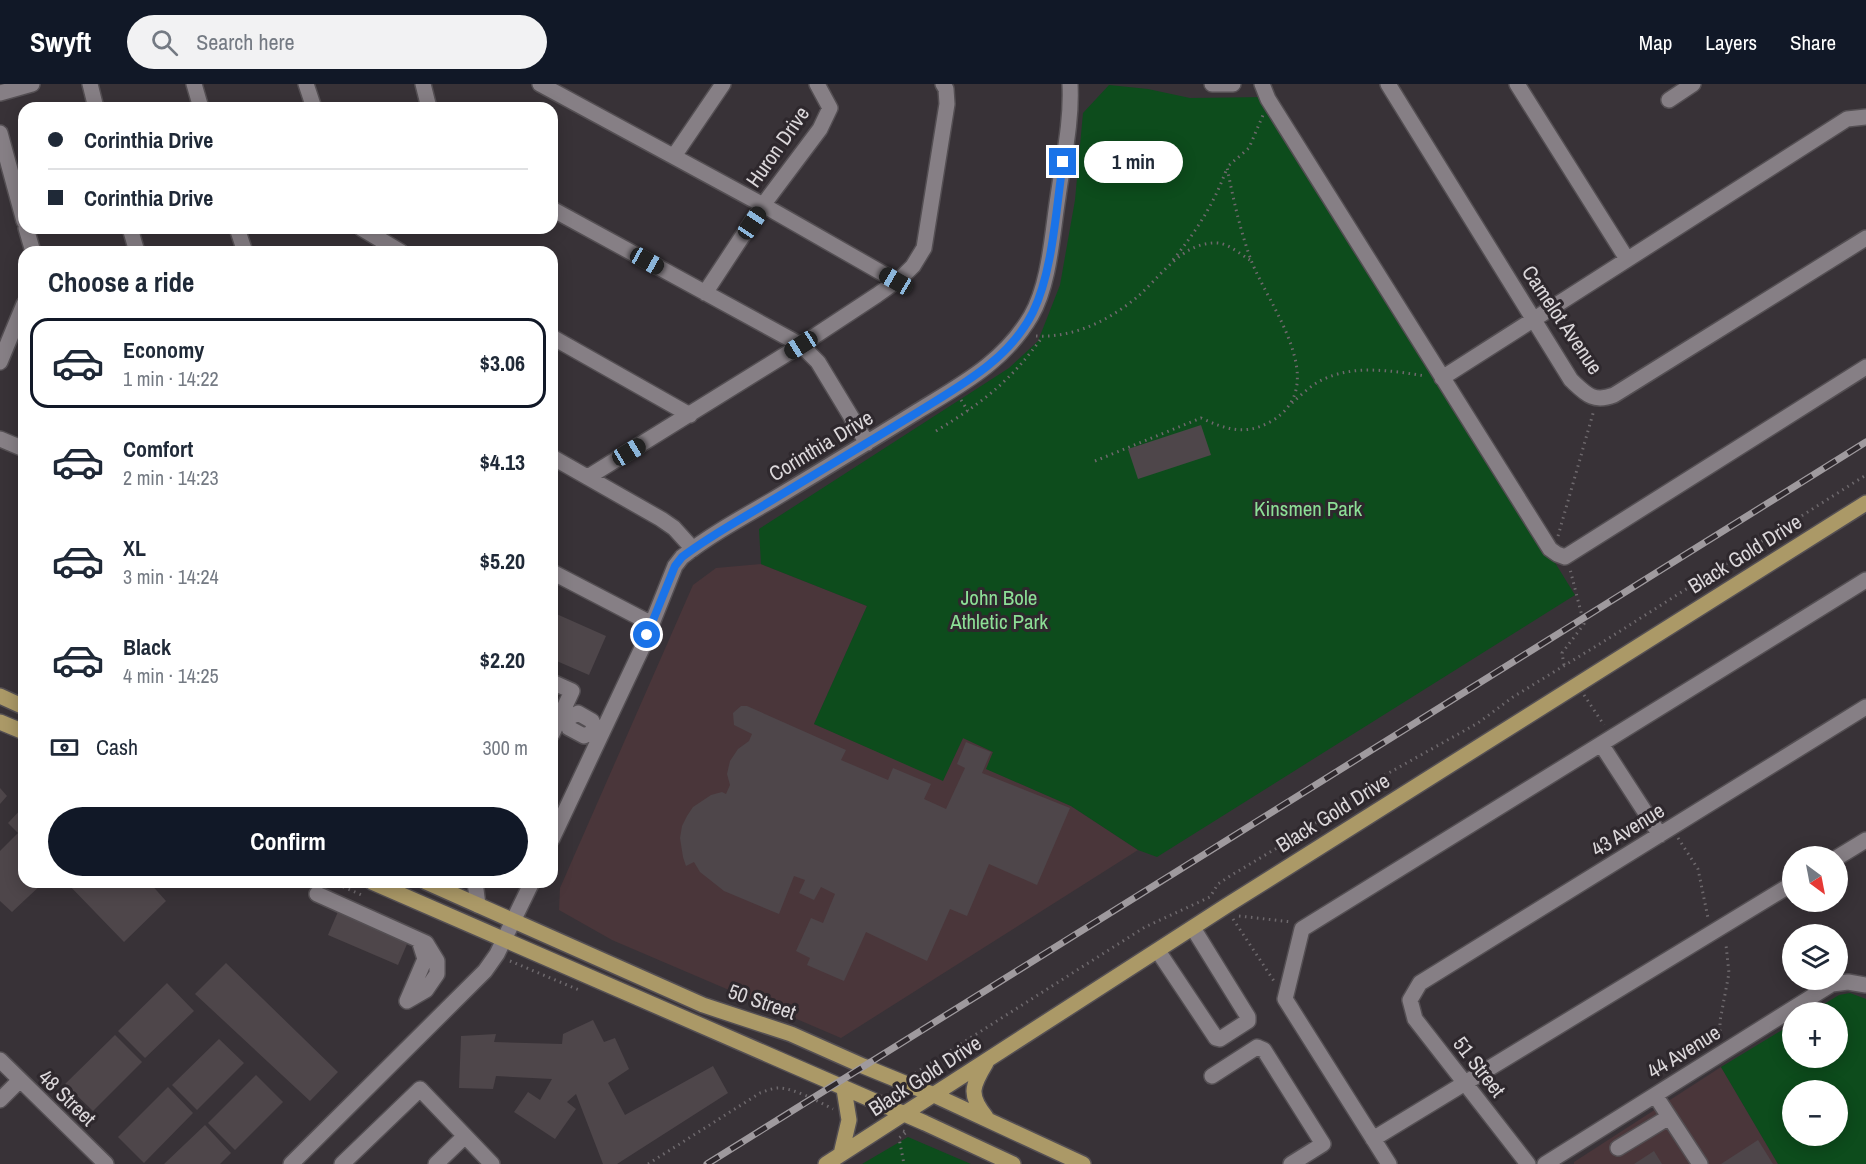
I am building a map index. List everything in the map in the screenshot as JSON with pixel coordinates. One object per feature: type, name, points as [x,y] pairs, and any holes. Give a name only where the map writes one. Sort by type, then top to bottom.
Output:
[{"type":"main road","name":"Black Gold Drive","points":[[826,1164],[1226,906],[1866,503]]},
{"type":"main road","points":[[0,696],[18,704]]},
{"type":"main road","points":[[0,722],[18,730]]},
{"type":"main road","name":"50 Street","points":[[385,888],[1013,1164]]},
{"type":"main road","name":"50 Street","points":[[440,888],[703,1005],[792,1034],[988,1119],[1083,1164]]},
{"type":"main road","points":[[987,1061],[975,1082],[974,1094],[976,1105],[988,1119]]},
{"type":"main road","points":[[841,1155],[849,1120],[844,1089]]},
{"type":"street","points":[[0,93],[32,84]]},
{"type":"street","points":[[90,84],[94,102]]},
{"type":"street","points":[[194,84],[199,102]]},
{"type":"street","points":[[306,84],[312,102]]},
{"type":"street","points":[[423,84],[428,102]]},
{"type":"street","points":[[540,84],[764,205],[896,281]]},
{"type":"street","points":[[674,156],[723,84]]},
{"type":"street","name":"Huron Drive","points":[[705,293],[764,205],[820,129],[830,108],[817,84]]},
{"type":"street","points":[[588,477],[801,345],[896,281],[913,266],[924,248],[947,104],[946,89],[943,84]]},
{"type":"street","name":"Corinthia Drive","points":[[558,811],[652,624],[675,566],[682,557],[982,372],[999,357],[1020,332],[1040,298],[1048,260],[1070,117],[1070,84]]},
{"type":"street","points":[[1212,84],[1233,84]]},
{"type":"street","points":[[1262,84],[1268,99],[1442,378],[1550,549],[1557,554],[1565,557],[1866,368]]},
{"type":"street","name":"Camelot Avenue","points":[[1388,84],[1571,380],[1589,396],[1603,399],[1614,395],[1866,238]]},
{"type":"street","points":[[1517,84],[1627,259]]},
{"type":"street","points":[[1669,100],[1693,84]]},
{"type":"street","points":[[1442,378],[1847,119],[1866,117]]},
{"type":"street","points":[[0,133],[18,199]]},
{"type":"street","points":[[558,212],[801,345],[818,362],[867,443]]},
{"type":"street","points":[[371,234],[391,246]]},
{"type":"street","points":[[0,362],[18,318]]},
{"type":"street","points":[[558,340],[690,415]]},
{"type":"street","points":[[0,439],[18,446]]},
{"type":"street","points":[[558,460],[661,519],[674,528],[693,549]]},
{"type":"street","points":[[558,575],[652,624]]},
{"type":"street","points":[[1389,1164],[1285,999],[1302,929],[1866,580]]},
{"type":"street","points":[[558,685],[572,691],[558,724]]},
{"type":"street","name":"43 Avenue","points":[[1414,990],[1420,983],[1866,707]]},
{"type":"street","points":[[558,725],[578,713],[592,721],[598,733]]},
{"type":"street","points":[[1601,744],[1660,835]]},
{"type":"street","points":[[1848,851],[1866,840]]},
{"type":"street","points":[[476,888],[478,905]]},
{"type":"street","points":[[291,1164],[308,1158],[473,985],[497,954],[529,888]]},
{"type":"street","points":[[1373,1139],[1782,890]]},
{"type":"street","points":[[317,894],[426,943],[437,961],[437,974],[426,990],[406,1002]]},
{"type":"street","points":[[1158,951],[1216,1038],[1220,1039],[1248,1021],[1248,1017],[1193,928]]},
{"type":"street","name":"44 Avenue","points":[[1545,1164],[1832,984],[1848,982],[1866,985]]},
{"type":"street","name":"51 Street","points":[[1414,990],[1410,1000],[1415,1019],[1528,1164]]},
{"type":"street","points":[[1212,1076],[1257,1047],[1264,1050],[1323,1144],[1291,1164]]},
{"type":"street","name":"48 Street","points":[[0,1060],[106,1164]]},
{"type":"street","points":[[0,1100],[19,1081]]},
{"type":"street","points":[[342,1164],[420,1089],[492,1164]]},
{"type":"street","points":[[1655,1095],[1700,1164]]},
{"type":"street","points":[[1618,1148],[1669,1117]]},
{"type":"street","points":[[436,1164],[465,1136]]},
{"type":"path","points":[[1020,332],[1038,337],[1088,328],[1109,317],[1136,298],[1168,267],[1199,227],[1220,189],[1227,167],[1249,148],[1268,99]]},
{"type":"path","points":[[1227,167],[1236,210],[1251,261],[1286,329],[1295,359],[1297,381],[1291,405]]},
{"type":"path","points":[[1172,261],[1205,244],[1219,243],[1230,247],[1251,261]]},
{"type":"path","points":[[936,431],[993,392],[1024,361],[1043,336]]},
{"type":"path","points":[[1095,460],[1201,418],[1226,429],[1243,431],[1261,427],[1280,416],[1322,380],[1345,373],[1366,370],[1389,371],[1442,378]]},
{"type":"path","points":[[1564,665],[1562,653],[1584,624],[1568,564],[1557,542],[1598,398]]},
{"type":"path","points":[[900,1081],[1145,927],[1210,897],[1218,884],[1297,836],[1378,779],[1478,723],[1513,697],[1866,475]]},
{"type":"path","points":[[1698,869],[1704,904],[1713,932],[1726,945],[1729,973],[1720,1021],[1721,1053]]},
{"type":"path","points":[[1215,889],[1226,906]]},
{"type":"path","points":[[1285,999],[1231,915],[1310,924]]},
{"type":"path","points":[[648,1164],[760,1093],[769,1090],[780,1088],[838,1111],[849,1110]]},
{"type":"shaded area","points":[[761,564],[867,606],[814,724],[943,780],[963,738],[993,752],[987,769],[1071,806],[1138,850],[841,1038],[612,940],[559,910],[560,888],[693,585],[716,568]]},
{"type":"shaded area","points":[[1721,1067],[1778,1164],[1574,1164],[1574,1162]]},
{"type":"green space","name":"Kinsmen Park","points":[[1109,85],[1148,89],[1190,98],[1267,97],[1575,595],[1157,857],[1138,850],[1071,806],[986,769],[993,752],[963,738],[943,781],[814,724],[867,606],[761,564],[759,529],[1009,368],[1038,341],[1060,285],[1075,200],[1083,113]]},
{"type":"green space","points":[[1850,993],[1866,999],[1866,1164],[1778,1164],[1721,1067],[1782,1030],[1782,1068],[1848,1068],[1848,1002],[1827,1002],[1839,995]]},
{"type":"green space","points":[[908,1137],[971,1164],[862,1164]]},
{"type":"building","points":[[1201,425],[1211,455],[1138,479],[1128,449]]},
{"type":"building","points":[[558,615],[606,636],[589,675],[558,662]]},
{"type":"building","points":[[741,706],[747,706],[846,750],[841,760],[888,780],[893,768],[931,784],[924,799],[946,809],[965,768],[957,764],[966,742],[991,752],[982,773],[1070,808],[1037,885],[989,864],[967,916],[950,909],[927,961],[866,932],[844,981],[807,965],[810,958],[796,951],[811,918],[823,923],[835,894],[821,887],[814,900],[799,893],[805,880],[794,876],[779,914],[724,891],[700,872],[694,862],[686,866],[683,857],[680,838],[687,816],[693,807],[711,795],[722,792],[726,794],[730,785],[727,774],[730,761],[738,749],[749,741],[752,734],[734,725],[733,713]]},
{"type":"building","points":[[0,788],[7,796],[0,804]]},
{"type":"building","points":[[18,812],[18,833],[8,823]]},
{"type":"building","points":[[18,833],[18,888],[38,888],[12,912],[0,901],[0,851]]},
{"type":"building","points":[[72,888],[154,888],[166,901],[124,942]]},
{"type":"building","points":[[340,907],[410,937],[398,965],[328,935]]},
{"type":"building","points":[[226,963],[338,1072],[310,1101],[195,994]]},
{"type":"building","points":[[167,983],[194,1011],[145,1058],[118,1031]]},
{"type":"building","points":[[593,1020],[604,1042],[615,1038],[629,1069],[608,1083],[625,1115],[713,1066],[728,1093],[617,1164],[603,1164],[576,1094],[567,1102],[576,1109],[555,1139],[514,1112],[528,1092],[540,1100],[552,1079],[496,1076],[493,1089],[459,1088],[461,1036],[496,1034],[494,1042],[562,1044],[563,1034]]},
{"type":"building","points":[[115,1035],[142,1062],[93,1111],[65,1084]]},
{"type":"building","points":[[219,1039],[244,1063],[197,1110],[172,1085]]},
{"type":"building","points":[[256,1075],[283,1102],[235,1150],[208,1123]]},
{"type":"building","points":[[168,1087],[193,1113],[144,1163],[118,1137]]},
{"type":"building","points":[[205,1125],[231,1153],[220,1164],[164,1164]]},
{"type":"building","points":[[1758,1140],[1773,1164],[1721,1164]]},
{"type":"building","points":[[1654,1151],[1662,1164],[1634,1164]]},
{"type":"railway","points":[[707,1164],[1866,442]]},
{"type":"route","points":[[647,635],[675,566],[682,557],[982,372],[1003,353],[1020,332],[1040,298],[1050,251],[1063,162]]},
{"type":"park label","name":"John Bole Athletic Park","points":[[999,610]]}]
